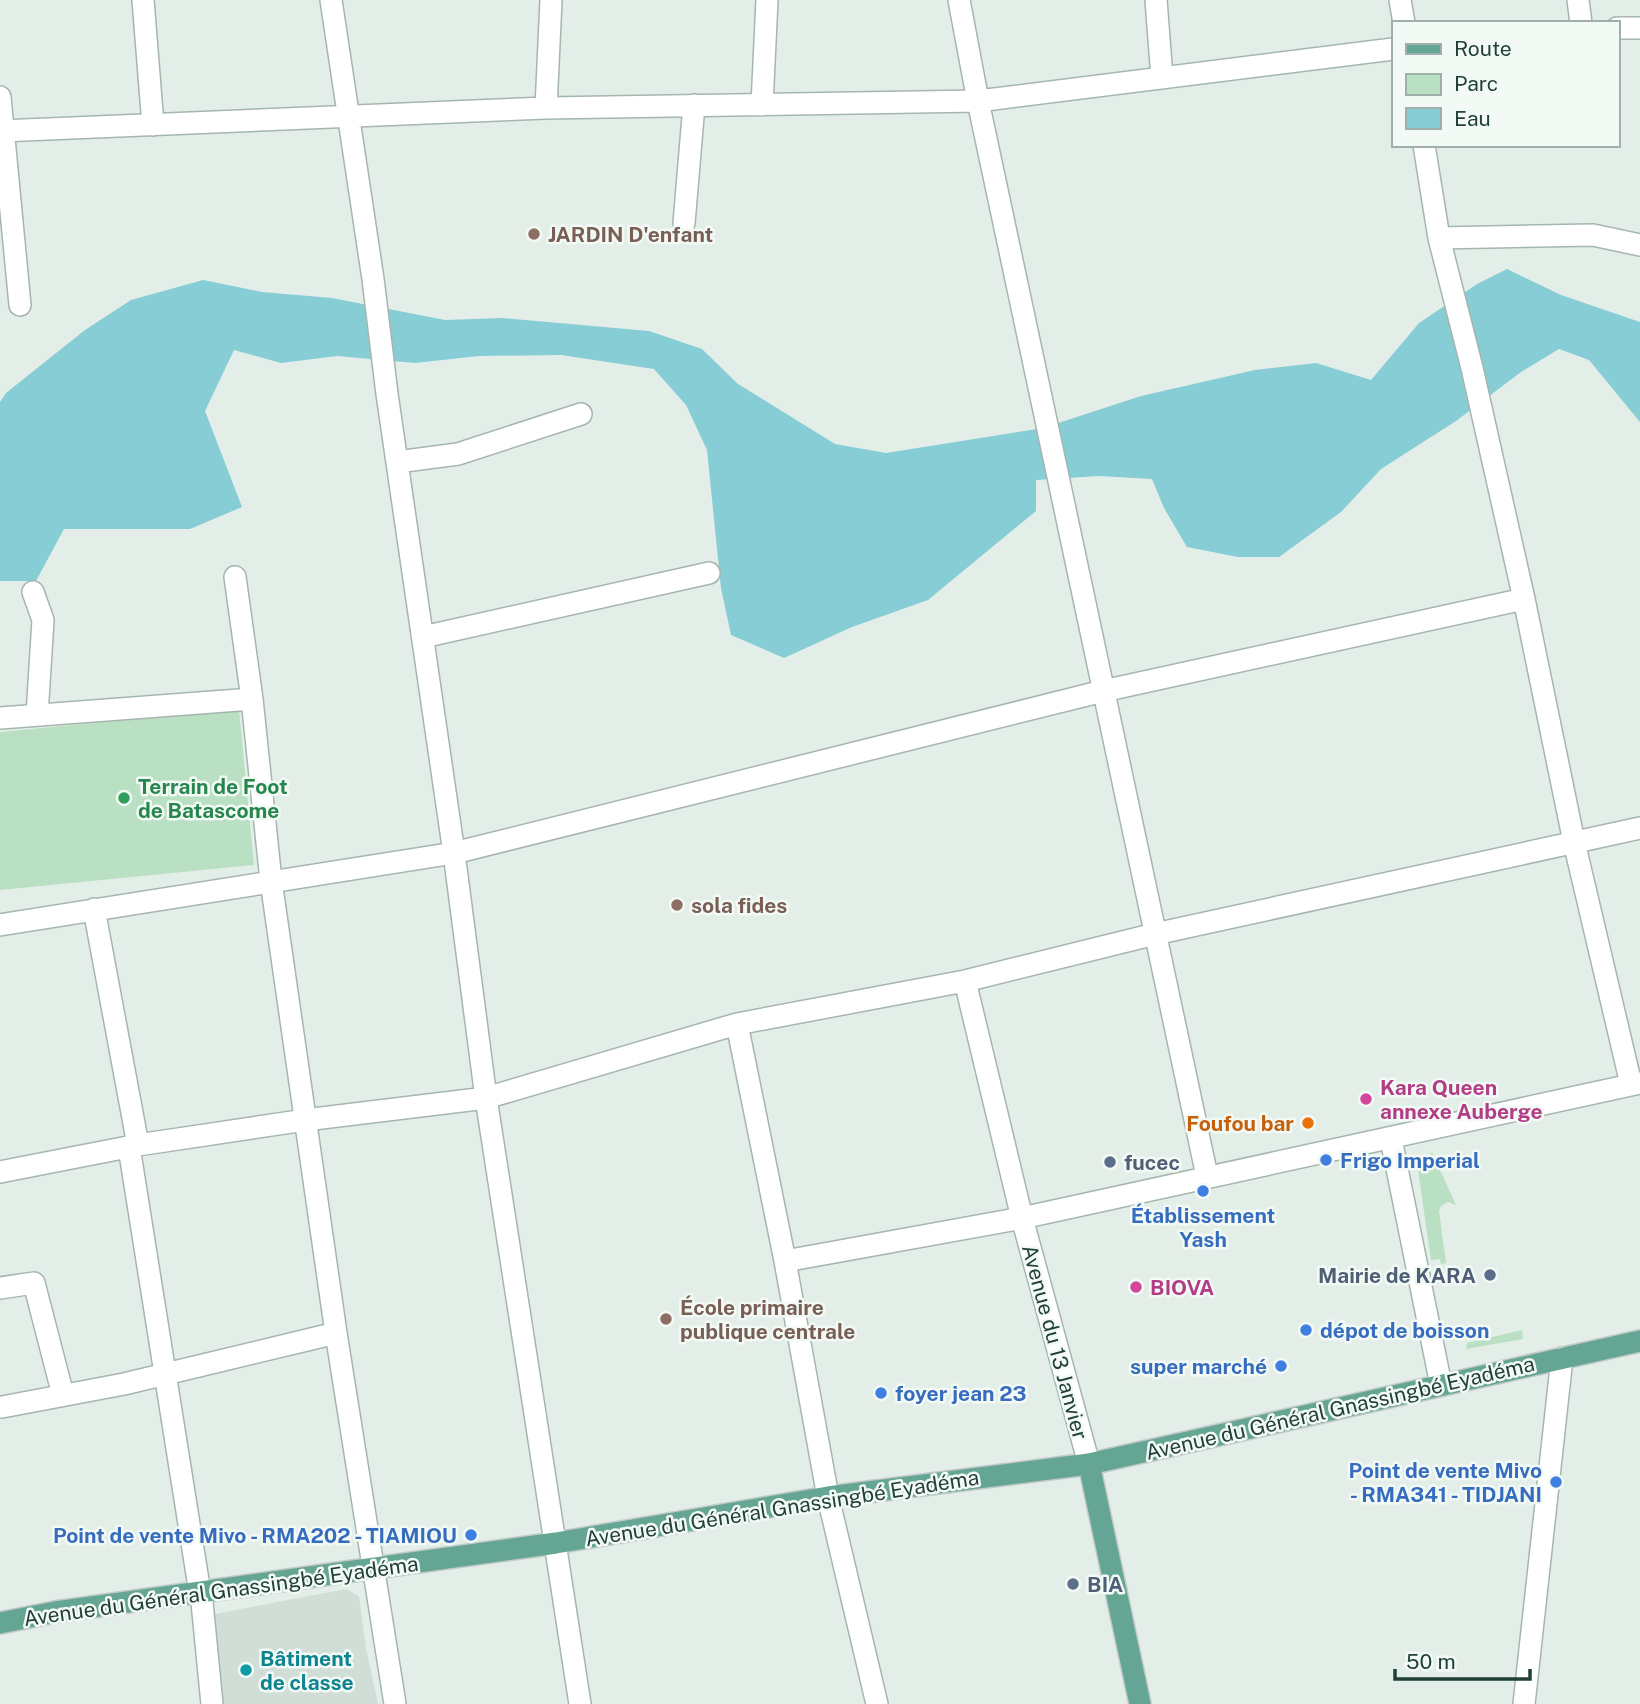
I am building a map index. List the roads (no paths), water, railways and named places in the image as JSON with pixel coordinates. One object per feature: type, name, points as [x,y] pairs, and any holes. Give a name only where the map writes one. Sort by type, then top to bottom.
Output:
[{"type":"main road","name":"Avenue du Général Gnassingbé Eyadéma","points":[[0,1623],[55,1612],[375,1570],[555,1543],[828,1497],[1088,1464],[1640,1341]]},
{"type":"main road","name":"Avenue du 13 Janvier","points":[[1088,1464],[1140,1704]]},
{"type":"street","points":[[143,0],[153,125]]},
{"type":"street","points":[[331,0],[350,116],[486,1098],[580,1704]]},
{"type":"street","points":[[546,108],[551,0]]},
{"type":"street","points":[[762,105],[767,0]]},
{"type":"street","points":[[960,0],[978,101],[1207,1176]]},
{"type":"street","points":[[1156,0],[1162,78]]},
{"type":"street","points":[[1400,0],[1404,21]]},
{"type":"street","points":[[1578,0],[1581,21]]},
{"type":"street","points":[[1619,28],[1640,28]]},
{"type":"street","points":[[2,131],[546,108],[978,101],[1392,49]]},
{"type":"street","points":[[0,97],[20,305]]},
{"type":"street","points":[[684,223],[694,105]]},
{"type":"street","points":[[785,1261],[1022,1218],[1636,1083],[1574,842],[1524,599],[1472,368],[1439,238],[1424,147]]},
{"type":"street","points":[[1439,238],[1593,235],[1640,245]]},
{"type":"street","points":[[397,462],[458,454],[581,414]]},
{"type":"street","points":[[423,636],[709,573]]},
{"type":"street","points":[[234,577],[252,699],[271,881],[305,1120],[395,1704]]},
{"type":"street","points":[[33,592],[43,620],[37,715]]},
{"type":"street","points":[[0,925],[454,853],[1103,691],[1524,599]]},
{"type":"street","points":[[0,718],[252,699]]},
{"type":"street","points":[[0,1172],[134,1146],[305,1120],[486,1098],[737,1024],[965,981],[1155,934],[1640,828]]},
{"type":"street","points":[[94,909],[134,1146],[165,1373],[201,1592],[212,1704]]},
{"type":"street","name":"Avenue du 13 Janvier","points":[[965,981],[1022,1218],[1088,1464]]},
{"type":"street","points":[[737,1024],[785,1261],[828,1497],[877,1704]]},
{"type":"street","points":[[1391,1139],[1441,1385]]},
{"type":"street","points":[[0,1288],[34,1283],[62,1395]]},
{"type":"street","points":[[2,1407],[124,1384],[336,1333]]},
{"type":"street","points":[[1524,1704],[1562,1358]]},
{"type":"water","points":[[1507,269],[1561,295],[1640,322],[1640,422],[1589,360],[1559,349],[1521,372],[1456,421],[1381,469],[1341,512],[1279,557],[1238,557],[1187,547],[1164,508],[1152,479],[1099,476],[1036,480],[1036,511],[928,600],[852,627],[784,658],[731,635],[721,588],[707,450],[686,405],[654,369],[561,355],[479,356],[415,363],[337,356],[281,363],[234,350],[205,411],[242,507],[190,529],[64,529],[36,581],[0,581],[0,402],[6,393],[85,330],[131,300],[203,280],[262,292],[332,298],[445,320],[501,318],[649,331],[702,349],[738,384],[835,444],[886,453],[1043,428],[1141,396],[1255,370],[1316,363],[1371,380],[1419,323],[1477,284]]},
{"type":"place","name":"JARDIN D'enfant","points":[[534,234]]},
{"type":"place","name":"Terrain de Foot de Batascome","points":[[124,798]]},
{"type":"place","name":"sola fides","points":[[677,905]]},
{"type":"place","name":"Kara Queen annexe Auberge","points":[[1366,1099]]},
{"type":"place","name":"Foufou bar","points":[[1308,1123]]},
{"type":"place","name":"Frigo Imperial","points":[[1326,1160]]},
{"type":"place","name":"fucec","points":[[1110,1162]]},
{"type":"place","name":"Établissement Yash","points":[[1203,1191]]},
{"type":"place","name":"Mairie de KARA","points":[[1490,1275]]},
{"type":"place","name":"BIOVA","points":[[1136,1287]]},
{"type":"place","name":"École primaire publique centrale","points":[[666,1319]]},
{"type":"place","name":"dépot de boisson","points":[[1306,1330]]},
{"type":"place","name":"super marché","points":[[1281,1366]]},
{"type":"place","name":"foyer jean 23","points":[[881,1393]]},
{"type":"place","name":"Point de vente Mivo - RMA341 - TIDJANI","points":[[1556,1482]]},
{"type":"place","name":"Point de vente Mivo - RMA202 - TIAMIOU","points":[[471,1535]]},
{"type":"place","name":"BIA","points":[[1073,1584]]},
{"type":"place","name":"Bâtiment de classe","points":[[246,1670]]}]
